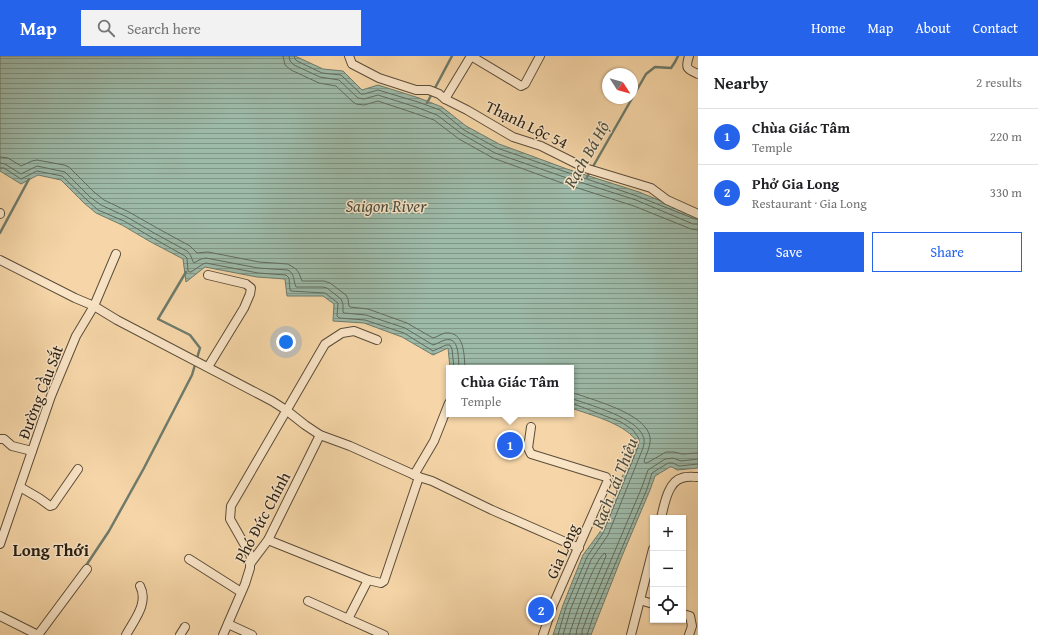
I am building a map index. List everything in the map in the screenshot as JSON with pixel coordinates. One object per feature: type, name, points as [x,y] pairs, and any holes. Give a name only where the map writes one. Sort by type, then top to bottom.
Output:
[{"type":"street","name":"Thạnh Lộc 54","points":[[349,56],[352,64],[379,78],[416,90],[429,90],[438,93],[445,99],[513,137],[541,146],[586,168],[651,188],[667,200],[698,214]]},
{"type":"street","points":[[445,99],[471,56],[521,86],[525,84],[540,56]]},
{"type":"street","points":[[689,56],[686,64],[687,67],[689,70],[698,74]]},
{"type":"street","name":"Đường Cầu Sắt","points":[[0,544],[51,396],[76,336],[94,306],[116,254]]},
{"type":"street","points":[[0,260],[94,306],[117,320],[286,410],[320,435],[350,446],[417,476],[432,481],[492,510],[579,548]]},
{"type":"street","points":[[205,366],[244,308],[251,288],[246,284],[208,275]]},
{"type":"street","points":[[250,564],[251,556],[230,519],[231,506],[326,344],[342,333],[354,331],[377,340]]},
{"type":"street","points":[[268,540],[368,580],[381,583],[384,581],[417,476],[434,441],[446,411]]},
{"type":"street","name":"Gia Long","points":[[530,427],[528,448],[531,454],[606,477],[608,480],[553,605],[543,635]]},
{"type":"street","name":"Phó Đức Chính","points":[[224,635],[250,568],[250,564],[268,540],[320,435]]},
{"type":"street","points":[[0,439],[4,439],[12,446],[32,451]]},
{"type":"street","points":[[20,487],[50,506],[53,505],[78,469]]},
{"type":"street","points":[[662,515],[666,496],[673,484],[681,478],[698,477]]},
{"type":"street","points":[[631,635],[652,551]]},
{"type":"street","points":[[189,559],[241,592]]},
{"type":"street","points":[[0,616],[38,635],[87,569]]},
{"type":"street","points":[[348,619],[368,580]]},
{"type":"street","points":[[126,635],[141,608],[143,598],[140,586]]},
{"type":"street","points":[[640,600],[650,603]]},
{"type":"street","points":[[308,601],[384,635]]},
{"type":"street","points":[[686,615],[690,616],[692,626],[688,635]]},
{"type":"street","points":[[228,624],[252,635]]},
{"type":"street","points":[[180,635],[185,627]]},
{"type":"water","name":"Saigon River","points":[[0,56],[295,56],[323,69],[343,71],[362,90],[378,85],[442,107],[466,126],[499,144],[567,169],[639,192],[698,216],[698,468],[677,470],[670,467],[655,476],[591,635],[553,635],[583,555],[600,532],[635,445],[635,439],[622,428],[574,409],[574,365],[450,365],[448,348],[433,355],[402,337],[364,323],[333,321],[334,304],[323,296],[287,296],[285,279],[257,277],[205,267],[186,282],[183,259],[122,225],[96,213],[61,180],[38,175],[21,184],[0,171]]},
{"type":"waterway","points":[[427,103],[452,56]]},
{"type":"waterway","name":"Rạch Bá Hộ","points":[[587,177],[646,74],[655,67],[671,68],[678,56]]},
{"type":"waterway","points":[[0,233],[29,179]]},
{"type":"waterway","points":[[85,567],[109,531],[144,468],[192,375],[200,348],[190,335],[158,319],[186,272]]},
{"type":"place","name":"Chùa Giác Tâm","points":[[510,445]]},
{"type":"place","name":"Phở Gia Long","points":[[541,610]]},
{"type":"district","name":"Long Thới","points":[[51,549]]},
{"type":"water label","name":"Rạch Lái Thiêu","points":[[614,483]]}]
